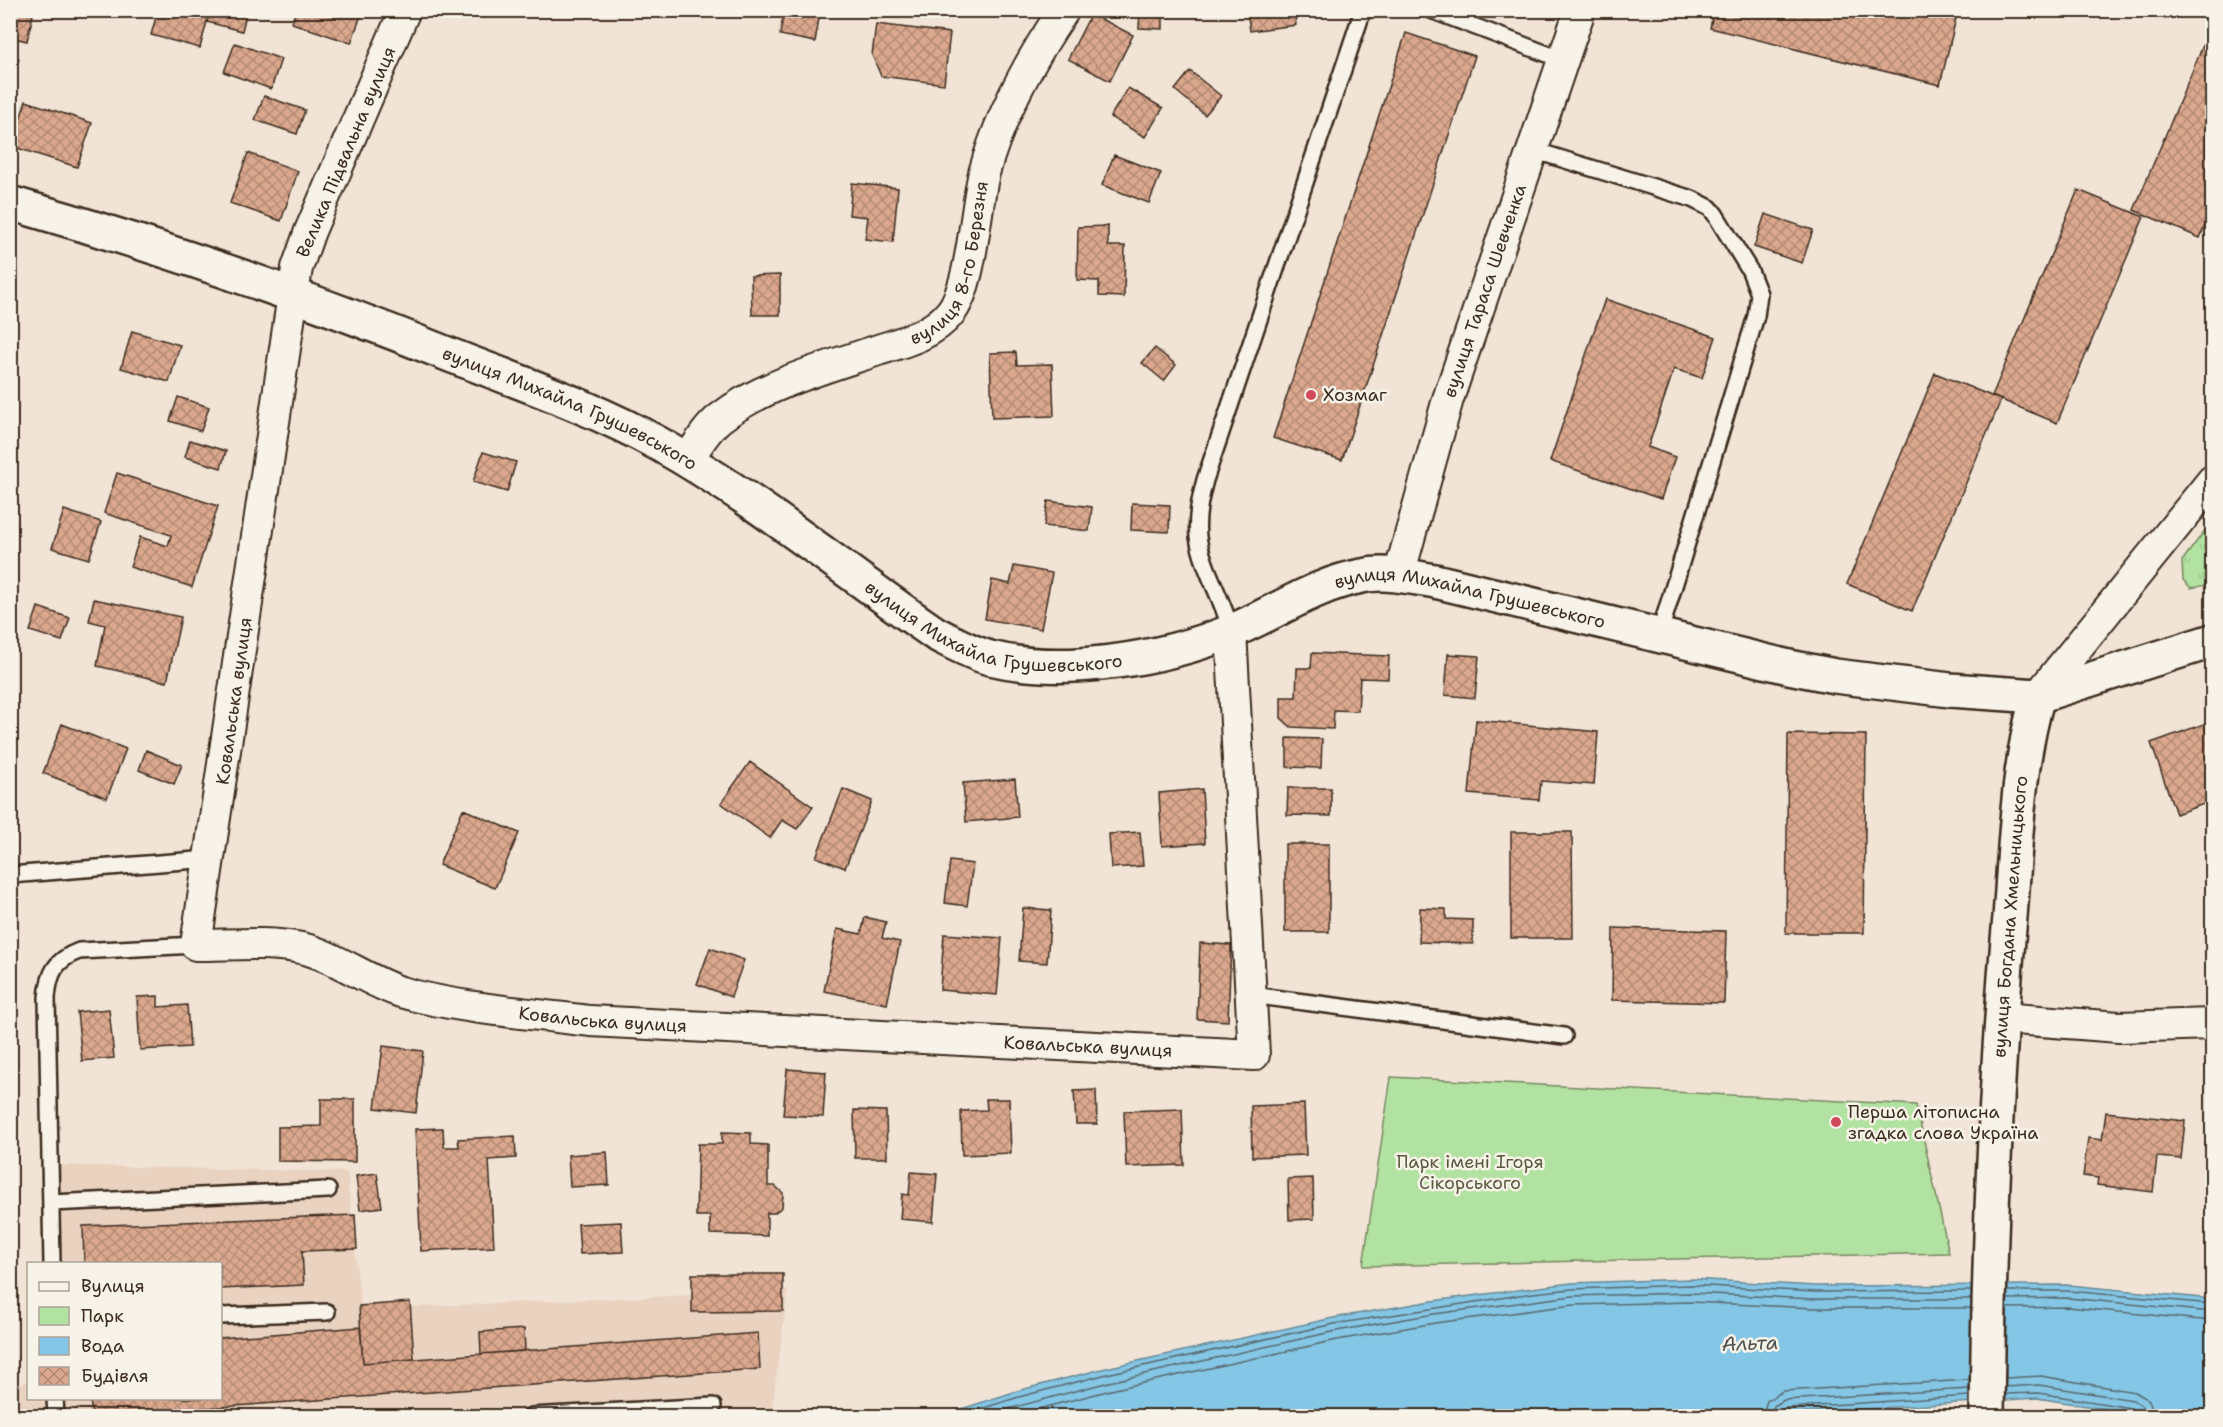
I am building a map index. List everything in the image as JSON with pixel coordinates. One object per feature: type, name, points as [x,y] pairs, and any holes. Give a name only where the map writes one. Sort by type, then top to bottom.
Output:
[{"type":"main road","name":"вулиця Михайла Грушевського","points":[[10,203],[178,254],[292,295],[451,355],[614,422],[719,480],[936,634],[988,657],[1052,665],[1089,663],[1171,649],[1231,631],[1331,585],[1364,575],[1399,575],[1435,581],[1835,676],[1950,690],[2038,696]]},
{"type":"main road","points":[[2038,696],[2212,641]]},
{"type":"main road","name":"вулиця Богдана Хмельницького","points":[[1986,1416],[1990,1225],[2001,1018],[2020,794],[2031,720],[2038,696]]},
{"type":"street","name":"Велика Підвальна вулиця","points":[[292,295],[297,268],[310,231],[405,10]]},
{"type":"street","name":"вулиця 8-го Березня","points":[[687,461],[707,431],[736,408],[791,382],[924,334],[949,315],[961,290],[984,172],[1003,120],[1033,60],[1064,10]]},
{"type":"street","name":"вулиця Тараса Шевченка","points":[[1399,575],[1448,399],[1580,10]]},
{"type":"street","name":"Ковальська вулиця","points":[[292,295],[220,797],[196,945],[269,945],[303,948],[369,980],[402,992],[483,1007],[590,1021],[1254,1055],[1231,631]]},
{"type":"street","name":"вулиця Богдана Хмельницького","points":[[2038,696],[2212,481]]},
{"type":"street","points":[[2001,1018],[2119,1027],[2212,1024]]},
{"type":"lane","points":[[1231,631],[1225,609],[1204,560],[1198,537],[1198,510],[1205,480],[1363,10]]},
{"type":"lane","points":[[1431,10],[1563,60]]},
{"type":"lane","points":[[1533,150],[1692,199],[1710,208],[1744,261],[1759,294],[1756,316],[1659,635]]},
{"type":"lane","points":[[10,875],[209,859]]},
{"type":"lane","points":[[52,1262],[47,998],[52,970],[66,956],[79,951],[196,945]]},
{"type":"lane","points":[[1251,995],[1563,1036]]},
{"type":"lane","points":[[51,1203],[328,1190]]},
{"type":"lane","points":[[222,1316],[327,1311]]},
{"type":"lane","points":[[56,1400],[56,1416]]},
{"type":"lane","points":[[531,1416],[713,1406]]},
{"type":"shaded area","points":[[60,1165],[347,1172],[361,1309],[788,1291],[771,1416],[11,1416],[11,1389],[27,1381],[27,1400],[222,1400],[222,1262],[58,1262]]},
{"type":"green space","points":[[2212,521],[2212,584],[2191,588],[2183,580],[2182,561]]},
{"type":"green space","name":"Парк імені Ігоря Сікорського","points":[[1391,1077],[1916,1105],[1949,1253],[1363,1266]]},
{"type":"water","name":"Альта","points":[[1691,1279],[1815,1286],[2069,1285],[2212,1299],[2212,1416],[2149,1416],[2037,1398],[1754,1416],[940,1416],[1017,1391],[1106,1368],[1333,1318],[1432,1301],[1571,1283]]},
{"type":"building","points":[[10,10],[34,10],[27,41],[10,37]]},
{"type":"building","points":[[158,10],[210,10],[200,48],[151,35]]},
{"type":"building","points":[[210,10],[247,10],[242,31],[207,22]]},
{"type":"building","points":[[296,10],[363,10],[351,43],[292,23]]},
{"type":"building","points":[[784,10],[820,12],[815,42],[780,35]]},
{"type":"building","points":[[1140,10],[1163,10],[1163,29],[1139,28]]},
{"type":"building","points":[[1247,10],[1294,10],[1296,25],[1250,31]]},
{"type":"building","points":[[1714,10],[1958,10],[1940,85],[1710,28]]},
{"type":"building","points":[[1091,14],[1133,35],[1110,81],[1068,59]]},
{"type":"building","points":[[876,24],[950,33],[944,84],[881,76],[872,55]]},
{"type":"building","points":[[2212,24],[2212,207],[2200,238],[2134,210]]},
{"type":"building","points":[[1406,33],[1475,56],[1342,460],[1273,438]]},
{"type":"building","points":[[235,43],[281,59],[271,89],[224,72]]},
{"type":"building","points":[[10,55],[19,59],[10,74]]},
{"type":"building","points":[[1190,71],[1221,96],[1205,115],[1175,90]]},
{"type":"building","points":[[1128,88],[1163,108],[1145,137],[1110,117]]},
{"type":"building","points":[[264,96],[305,110],[297,134],[255,120]]},
{"type":"building","points":[[26,101],[92,123],[77,167],[11,146]]},
{"type":"building","points":[[248,153],[298,171],[281,221],[230,203]]},
{"type":"building","points":[[1114,155],[1161,173],[1149,203],[1102,185]]},
{"type":"building","points":[[852,183],[898,188],[893,242],[865,239],[868,217],[849,215]]},
{"type":"building","points":[[2078,190],[2144,217],[2057,423],[1992,396]]},
{"type":"building","points":[[1765,214],[1813,230],[1802,263],[1754,247]]},
{"type":"building","points":[[1108,226],[1108,246],[1125,246],[1124,297],[1099,296],[1099,281],[1077,280],[1078,227]]},
{"type":"building","points":[[780,275],[780,315],[752,315],[751,276]]},
{"type":"building","points":[[1605,299],[1716,337],[1702,378],[1674,369],[1648,447],[1675,457],[1661,499],[1550,461]]},
{"type":"building","points":[[132,331],[180,345],[169,382],[121,368]]},
{"type":"building","points":[[1155,348],[1176,365],[1164,381],[1142,363]]},
{"type":"building","points":[[1016,352],[1017,365],[1052,364],[1054,416],[992,418],[990,353]]},
{"type":"building","points":[[1935,373],[2001,400],[1912,611],[1847,584]]},
{"type":"building","points":[[178,397],[209,407],[201,431],[170,421]]},
{"type":"building","points":[[190,440],[226,451],[221,468],[185,457]]},
{"type":"building","points":[[483,452],[516,462],[507,492],[473,482]]},
{"type":"building","points":[[117,473],[218,506],[192,587],[130,567],[140,537],[168,546],[171,535],[104,513]]},
{"type":"building","points":[[1048,501],[1092,507],[1089,531],[1044,526]]},
{"type":"building","points":[[1132,503],[1170,505],[1169,532],[1131,530]]},
{"type":"building","points":[[64,510],[101,522],[89,559],[52,548]]},
{"type":"building","points":[[1014,566],[1052,573],[1041,629],[985,619],[992,580],[1010,584]]},
{"type":"building","points":[[94,599],[181,617],[167,682],[97,666],[105,625],[89,621]]},
{"type":"building","points":[[38,607],[70,618],[62,641],[30,631]]},
{"type":"building","points":[[1312,653],[1389,656],[1388,679],[1360,678],[1358,711],[1334,710],[1333,729],[1291,727],[1281,718],[1281,697],[1296,697],[1297,668],[1311,668]]},
{"type":"building","points":[[1448,654],[1479,656],[1475,698],[1445,695]]},
{"type":"building","points":[[1476,720],[1598,732],[1594,785],[1541,781],[1539,800],[1469,794]]},
{"type":"building","points":[[2212,721],[2212,801],[2176,814],[2151,743]]},
{"type":"building","points":[[62,724],[126,749],[107,798],[43,773]]},
{"type":"building","points":[[1788,734],[1866,735],[1864,933],[1786,933]]},
{"type":"building","points":[[1287,738],[1322,739],[1321,768],[1287,767]]},
{"type":"building","points":[[146,750],[182,765],[174,784],[139,770]]},
{"type":"building","points":[[750,762],[813,807],[797,829],[782,820],[770,838],[721,803]]},
{"type":"building","points":[[1015,779],[1018,817],[966,822],[963,783]]},
{"type":"building","points":[[1288,788],[1331,788],[1331,816],[1287,815]]},
{"type":"building","points":[[843,789],[872,801],[845,868],[816,857]]},
{"type":"building","points":[[1202,789],[1205,843],[1162,846],[1159,793]]},
{"type":"building","points":[[463,809],[519,833],[495,888],[439,865]]},
{"type":"building","points":[[1140,832],[1143,866],[1111,868],[1109,834]]},
{"type":"building","points":[[1511,832],[1572,832],[1573,938],[1511,938]]},
{"type":"building","points":[[1285,844],[1329,844],[1329,932],[1285,932]]},
{"type":"building","points":[[950,861],[973,864],[967,906],[945,903]]},
{"type":"building","points":[[1023,908],[1051,910],[1047,963],[1019,961]]},
{"type":"building","points":[[1420,908],[1446,909],[1446,919],[1473,920],[1473,944],[1419,942]]},
{"type":"building","points":[[865,917],[886,922],[882,938],[900,942],[887,1004],[824,991],[837,929],[861,934]]},
{"type":"building","points":[[1613,928],[1726,931],[1724,1003],[1612,1000]]},
{"type":"building","points":[[944,934],[1002,938],[997,995],[940,990]]},
{"type":"building","points":[[1200,943],[1231,945],[1228,1021],[1197,1019]]},
{"type":"building","points":[[710,948],[744,960],[731,997],[697,984]]},
{"type":"building","points":[[158,996],[158,1007],[187,1005],[190,1047],[140,1050],[137,997]]},
{"type":"building","points":[[109,1009],[114,1058],[82,1061],[77,1012]]},
{"type":"building","points":[[383,1046],[423,1051],[416,1113],[375,1108]]},
{"type":"building","points":[[787,1069],[826,1072],[823,1117],[783,1115]]},
{"type":"building","points":[[1096,1090],[1097,1124],[1076,1124],[1074,1091]]},
{"type":"building","points":[[321,1099],[355,1099],[355,1162],[278,1161],[278,1127],[321,1126]]},
{"type":"building","points":[[986,1099],[1009,1099],[1011,1153],[962,1155],[961,1111],[987,1110]]},
{"type":"building","points":[[1304,1104],[1306,1155],[1252,1157],[1251,1106]]},
{"type":"building","points":[[1182,1109],[1184,1165],[1126,1167],[1124,1111]]},
{"type":"building","points":[[854,1110],[886,1111],[887,1158],[855,1158]]},
{"type":"building","points":[[2106,1112],[2185,1121],[2181,1159],[2157,1157],[2153,1192],[2097,1185],[2098,1178],[2083,1176],[2088,1138],[2102,1140]]},
{"type":"building","points":[[443,1128],[444,1147],[459,1147],[458,1139],[515,1136],[516,1158],[489,1160],[494,1247],[421,1251],[415,1129]]},
{"type":"building","points":[[722,1132],[751,1133],[751,1144],[768,1145],[768,1186],[775,1186],[783,1193],[782,1207],[774,1213],[767,1213],[767,1236],[710,1234],[710,1216],[696,1216],[698,1144],[722,1144]]},
{"type":"building","points":[[607,1152],[609,1185],[570,1187],[568,1155]]},
{"type":"building","points":[[911,1172],[937,1174],[933,1222],[900,1219],[902,1194],[909,1195]]},
{"type":"building","points":[[377,1173],[382,1207],[360,1210],[356,1176]]},
{"type":"building","points":[[1313,1178],[1314,1219],[1289,1220],[1288,1179]]},
{"type":"building","points":[[355,1215],[357,1249],[302,1251],[304,1285],[222,1289],[222,1262],[84,1262],[83,1226]]},
{"type":"building","points":[[621,1222],[623,1252],[580,1254],[578,1224]]},
{"type":"building","points":[[692,1274],[783,1274],[783,1311],[692,1312]]},
{"type":"building","points":[[410,1302],[414,1359],[363,1363],[359,1306]]},
{"type":"building","points":[[360,1327],[363,1363],[758,1333],[760,1369],[92,1416],[90,1400],[222,1400],[222,1338]]},
{"type":"building","points":[[524,1329],[525,1351],[481,1354],[480,1332]]},
{"type":"place","name":"Хозмаг","points":[[1311,395]]},
{"type":"place","name":"Перша літописна згадка слова Україна","points":[[1836,1122]]}]
